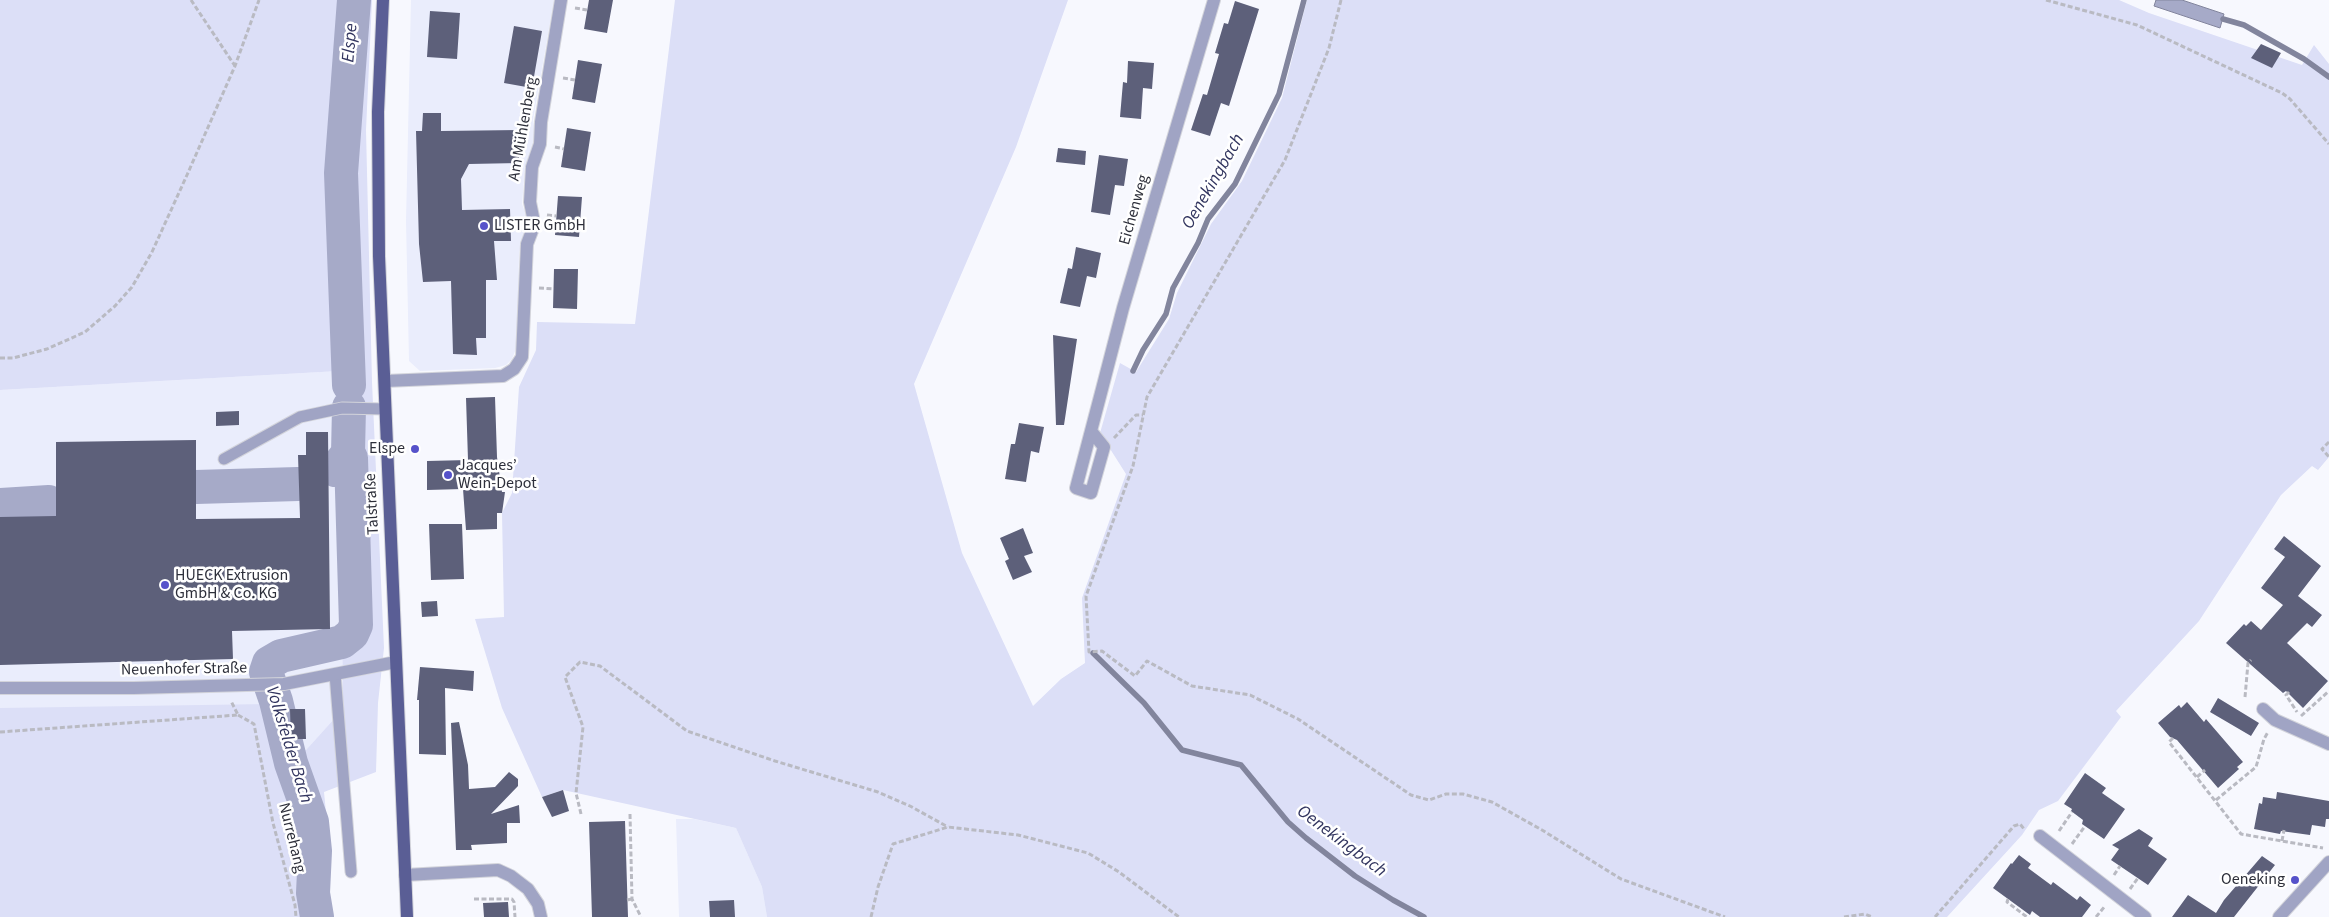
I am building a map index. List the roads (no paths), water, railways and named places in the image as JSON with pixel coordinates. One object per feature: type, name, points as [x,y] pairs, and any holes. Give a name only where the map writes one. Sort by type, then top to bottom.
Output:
[{"type":"main road","name":"Talstraße","points":[[383,0],[378,112],[378,186],[385,409],[406,917]]},
{"type":"street","name":"Am Mühlenberg","points":[[384,381],[504,376],[514,369],[522,357],[527,244],[532,232],[533,217],[530,202],[532,167],[540,144],[544,105],[561,0]]},
{"type":"street","name":"Eichenweg","points":[[1091,431],[1104,447],[1091,493],[1076,488],[1123,308],[1214,0]]},
{"type":"street","name":"Neuenhofer Straße","points":[[0,688],[134,688],[284,684],[396,662]]},
{"type":"street","points":[[2263,709],[2275,720],[2329,744]]},
{"type":"street","points":[[2045,840],[2145,917]]},
{"type":"street","points":[[2279,917],[2313,876],[2329,862]]},
{"type":"street","points":[[405,874],[498,870],[511,876],[528,889],[538,904],[541,917]]},
{"type":"lane","points":[[224,459],[300,417],[342,408],[385,409]]},
{"type":"lane","points":[[335,674],[351,872]]},
{"type":"waterway","name":"Elspe","points":[[349,385],[341,173],[354,0]]},
{"type":"waterway","name":"Oenekingbach","points":[[1133,371],[1143,350],[1166,314],[1173,288],[1198,243],[1208,219],[1235,184],[1279,94],[1304,0]]},
{"type":"waterway","points":[[2223,19],[2244,25],[2304,59],[2329,77]]},
{"type":"waterway","name":"Elspe","points":[[335,470],[348,453],[349,407]]},
{"type":"waterway","name":"Volksfelder Bach","points":[[317,917],[313,893],[315,851],[312,822],[291,763],[276,701],[266,672],[269,663],[281,656],[342,642],[352,634],[356,625],[351,458],[348,453]]},
{"type":"waterway","name":"Elspe","points":[[196,487],[298,484]]},
{"type":"waterway","name":"Elspe","points":[[0,505],[49,502]]},
{"type":"waterway","name":"Oenekingbach","points":[[1093,653],[1144,703],[1182,750],[1241,765],[1288,822],[1306,838],[1355,876],[1424,917]]},
{"type":"place","name":"LISTER GmbH","points":[[484,226]]},
{"type":"place","name":"Elspe","points":[[415,449]]},
{"type":"place","name":"Jacques’ Wein-Depot","points":[[448,475]]},
{"type":"place","name":"HUECK Extrusion GmbH & Co. KG","points":[[165,585]]},
{"type":"place","name":"Oeneking","points":[[2295,880]]}]
